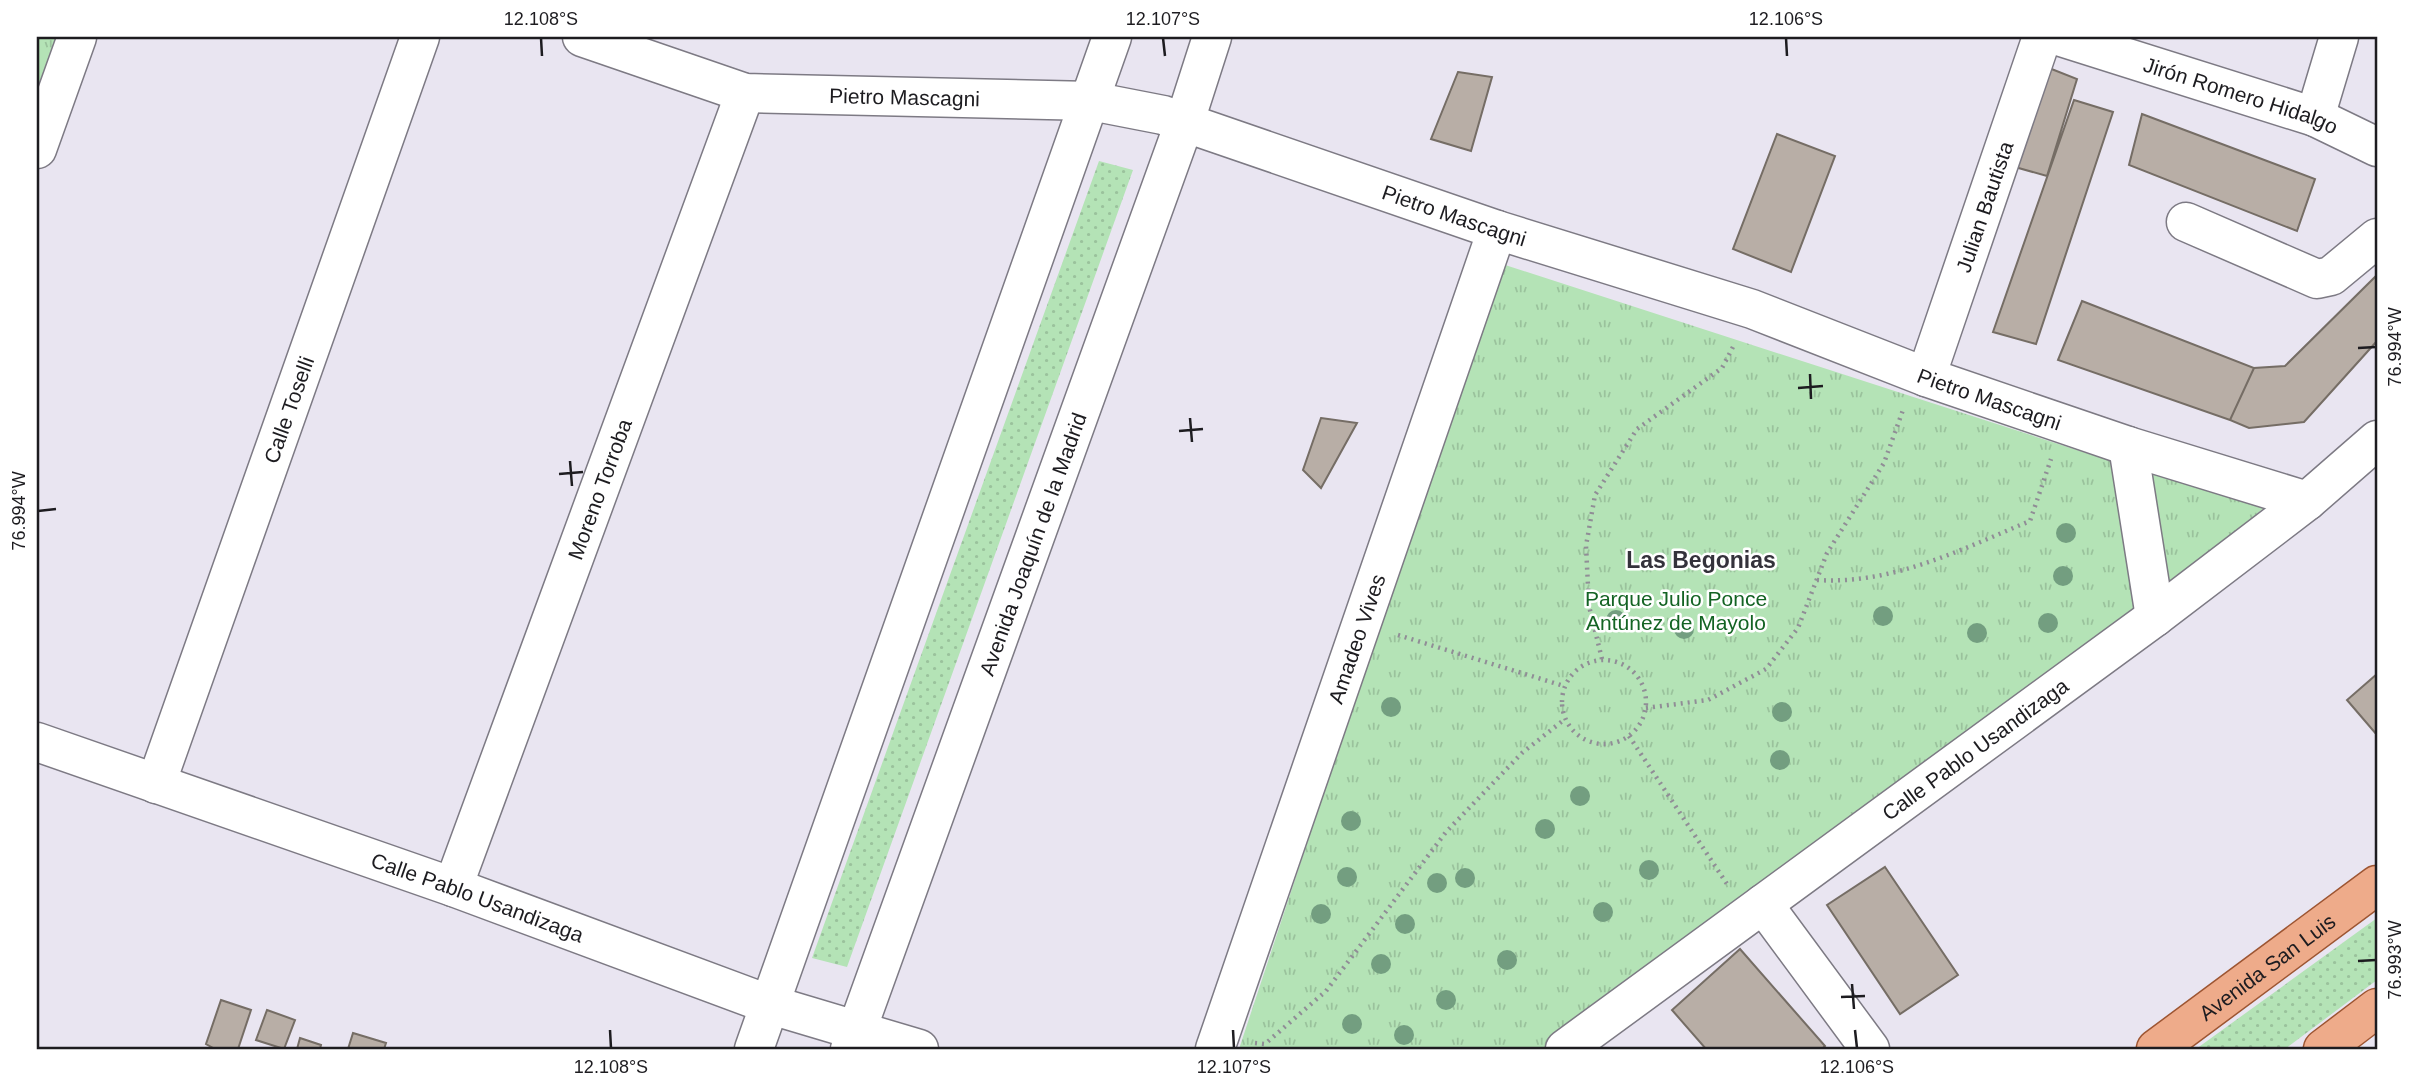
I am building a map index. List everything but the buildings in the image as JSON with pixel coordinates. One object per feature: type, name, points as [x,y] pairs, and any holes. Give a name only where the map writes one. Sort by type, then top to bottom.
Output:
[{"type":"main road","name":"Avenida San Luis","points":[[2156,1049],[2377,885]]},
{"type":"main road","points":[[2323,1049],[2377,1008]]},
{"type":"street","points":[[37,149],[77,37]]},
{"type":"street","name":"Calle Toselli","points":[[156,784],[420,37]]},
{"type":"street","name":"Pietro Mascagni","points":[[582,37],[745,93],[1091,101],[1185,121],[1497,230],[1752,309],[1921,375],[2128,446],[2307,501]]},
{"type":"street","points":[[754,1049],[1112,37]]},
{"type":"street","name":"Avenida Joaquín de la Madrid","points":[[853,1040],[1185,121],[1212,37]]},
{"type":"street","name":"Julian Bautista","points":[[1921,375],[2042,37]]},
{"type":"street","name":"Jirón Romero Hidalgo","points":[[2061,37],[2315,117],[2377,147]]},
{"type":"street","points":[[2315,117],[2339,37]]},
{"type":"street","name":"Moreno Torroba","points":[[453,887],[745,93]]},
{"type":"street","points":[[2186,222],[2317,279],[2332,276],[2377,238]]},
{"type":"street","name":"Amadeo Vives","points":[[1217,1044],[1497,230]]},
{"type":"street","name":"Calle Pablo Usandizaga","points":[[1565,1049],[1748,898],[2155,618],[2307,501],[2377,440]]},
{"type":"street","points":[[2128,446],[2155,618]]},
{"type":"street","name":"Calle Pablo Usandizaga","points":[[37,742],[453,887],[768,1004],[853,1040],[919,1049]]},
{"type":"street","points":[[1748,898],[1870,1049]]},
{"type":"path","points":[[1602,659],[1588,606],[1586,546],[1594,495],[1637,429],[1722,368],[1752,309]]},
{"type":"path","points":[[1646,708],[1709,700],[1766,669],[1797,628],[1827,553],[1884,463],[1921,375]]},
{"type":"path","points":[[1816,580],[1845,582],[1922,566],[2030,521],[2052,456]]},
{"type":"path","points":[[1363,624],[1564,686]]},
{"type":"path","points":[[1602,659],[1615,660],[1638,675],[1644,688],[1646,708],[1639,727],[1617,743],[1590,742],[1578,736],[1565,719],[1562,699],[1564,686],[1578,667],[1602,659]]},
{"type":"path","points":[[1217,1044],[1265,1044],[1326,991],[1446,832],[1522,753],[1565,719]]},
{"type":"path","points":[[1629,736],[1748,898]]},
{"type":"green space","points":[[37,37],[61,37],[37,103]]},
{"type":"green space","points":[[1099,161],[1133,170],[847,967],[812,958]]},
{"type":"green space","name":"Parque Julio Ponce Antúnez de Mayolo","points":[[1499,263],[2114,462],[2139,612],[1547,1047],[1239,1049]]},
{"type":"green space","points":[[2138,466],[2274,499],[2160,598]]},
{"type":"green space","points":[[2377,918],[2377,980],[2285,1049],[2196,1049]]},
{"type":"district","name":"Las Begonias","points":[[1701,560]]}]
